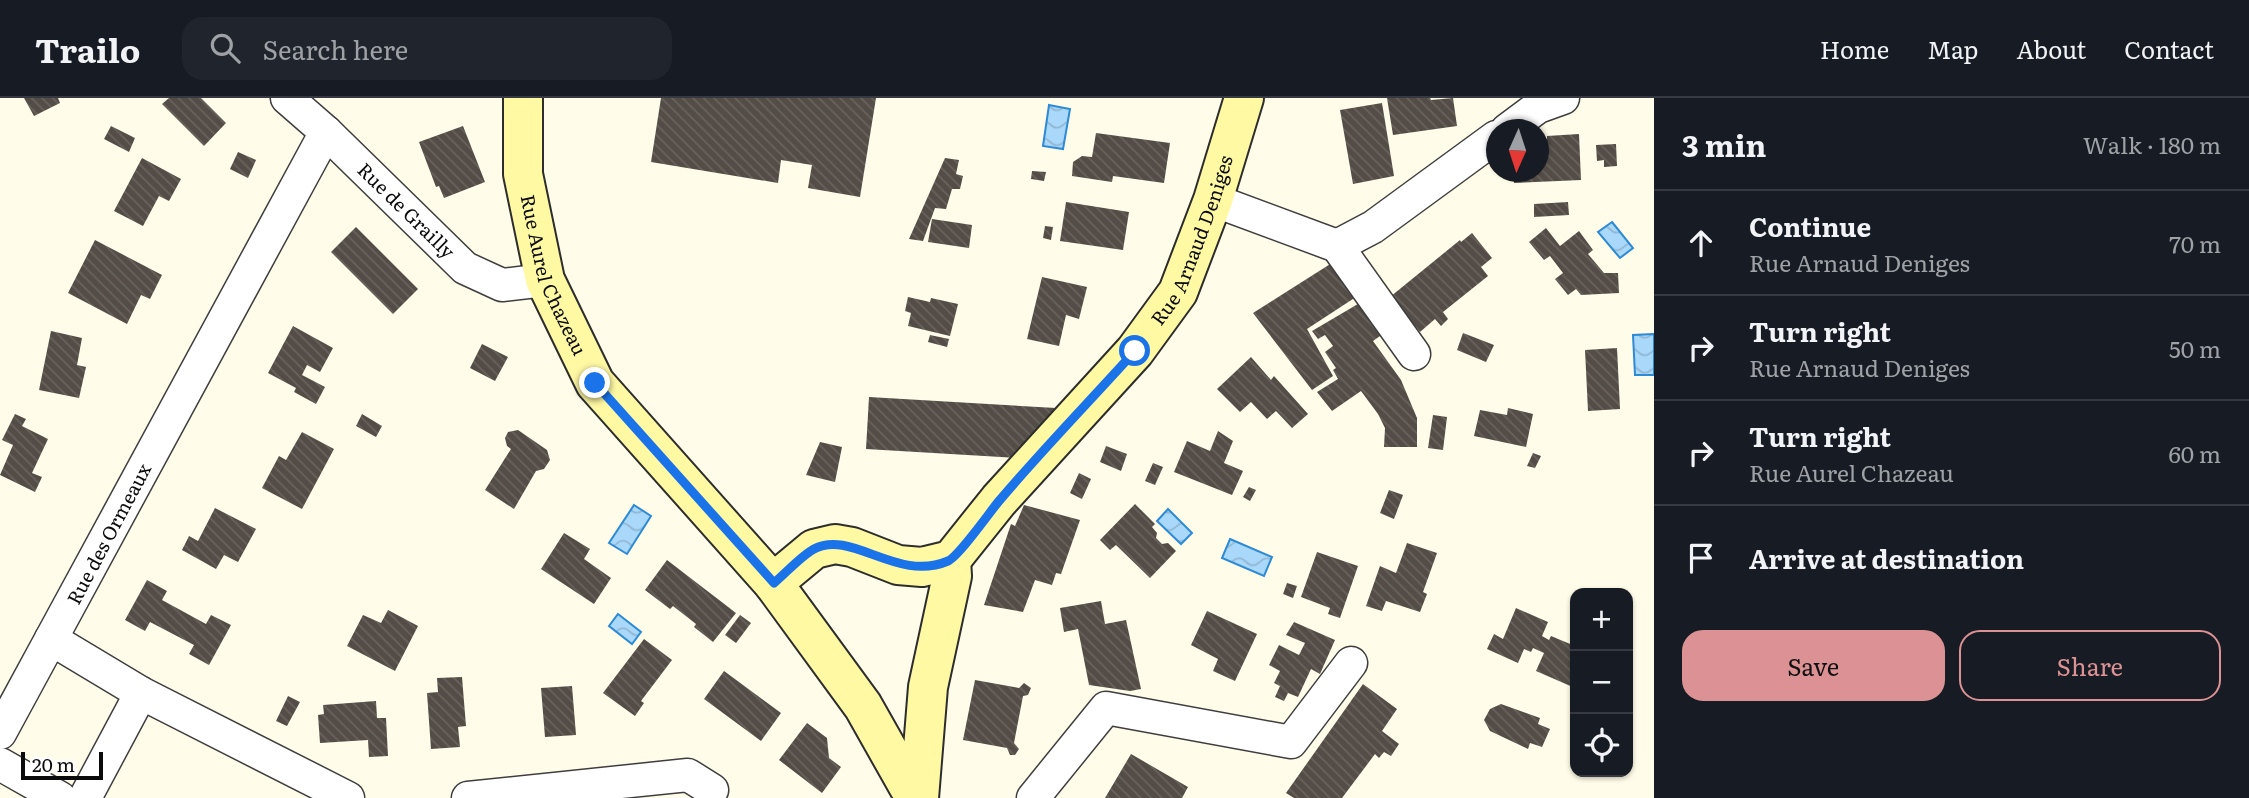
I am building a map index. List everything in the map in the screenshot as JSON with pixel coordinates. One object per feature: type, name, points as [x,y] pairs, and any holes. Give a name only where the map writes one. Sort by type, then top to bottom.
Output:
[{"type":"street","name":"Rue de Grailly","points":[[288,98],[465,268],[502,285],[545,280]]},
{"type":"street","name":"Rue Aurel Chazeau","points":[[523,98],[523,174],[545,280],[595,383],[774,583],[863,706],[917,798]]},
{"type":"street","name":"Rue Arnaud Deniges","points":[[951,560],[999,500],[1135,351],[1178,292],[1213,200],[1244,98]]},
{"type":"street","points":[[1522,119],[1538,107],[1563,98]]},
{"type":"street","name":"Rue des Ormeaux","points":[[0,733],[326,132]]},
{"type":"street","points":[[1338,246],[1373,227],[1486,144]]},
{"type":"street","points":[[1213,200],[1338,246],[1414,355]]},
{"type":"street","points":[[774,583],[814,549],[835,544],[852,547],[898,565],[922,567],[951,560],[953,576],[928,687],[917,798]]},
{"type":"street","points":[[51,639],[141,693],[348,798]]},
{"type":"street","points":[[1033,798],[1107,708],[1291,742],[1351,663]]},
{"type":"street","points":[[85,798],[141,693]]},
{"type":"street","points":[[0,764],[60,798]]},
{"type":"street","points":[[468,798],[688,775],[712,790]]},
{"type":"water","points":[[1049,105],[1070,109],[1063,149],[1043,146]]},
{"type":"water","points":[[1612,222],[1633,248],[1620,258],[1598,232]]},
{"type":"water","points":[[1654,334],[1654,375],[1635,375],[1633,335]]},
{"type":"water","points":[[634,505],[651,516],[627,554],[609,543]]},
{"type":"water","points":[[1168,509],[1192,533],[1181,544],[1157,521]]},
{"type":"water","points":[[1230,539],[1272,557],[1264,576],[1222,558]]},
{"type":"water","points":[[618,614],[641,632],[632,644],[609,626]]},
{"type":"building","points":[[24,98],[58,98],[60,103],[34,116]]},
{"type":"building","points":[[169,98],[201,98],[226,123],[204,146],[162,104]]},
{"type":"building","points":[[661,98],[876,98],[860,197],[808,188],[812,165],[781,160],[778,183],[651,162]]},
{"type":"building","points":[[1387,98],[1453,98],[1457,126],[1393,135]]},
{"type":"building","points":[[1382,103],[1394,176],[1353,184],[1340,110]]},
{"type":"building","points":[[111,126],[135,138],[129,152],[104,139]]},
{"type":"building","points":[[463,126],[485,182],[444,198],[439,186],[436,187],[419,142]]},
{"type":"building","points":[[1096,133],[1170,143],[1164,183],[1113,176],[1112,182],[1072,176],[1073,162],[1082,156],[1092,157]]},
{"type":"building","points":[[1579,134],[1581,180],[1549,181],[1549,136]]},
{"type":"building","points":[[1616,144],[1617,166],[1604,167],[1604,160],[1597,161],[1596,145]]},
{"type":"building","points":[[238,152],[256,160],[248,178],[230,169]]},
{"type":"building","points":[[142,158],[181,179],[169,201],[159,196],[143,226],[114,211]]},
{"type":"building","points":[[945,158],[959,160],[956,174],[963,176],[960,189],[952,189],[946,209],[935,208],[923,241],[909,239]]},
{"type":"building","points":[[1032,171],[1046,172],[1044,181],[1031,179]]},
{"type":"building","points":[[1066,202],[1129,212],[1123,250],[1060,241]]},
{"type":"building","points":[[1568,202],[1569,215],[1534,217],[1534,204]]},
{"type":"building","points":[[932,219],[972,225],[969,248],[928,242]]},
{"type":"building","points":[[1045,226],[1053,227],[1051,240],[1043,238]]},
{"type":"building","points":[[356,227],[418,289],[393,314],[331,252]]},
{"type":"building","points":[[1546,228],[1560,246],[1579,231],[1593,250],[1588,254],[1604,273],[1618,273],[1619,293],[1581,295],[1576,289],[1568,295],[1555,279],[1563,273],[1550,256],[1544,260],[1529,242]]},
{"type":"building","points":[[1472,233],[1492,258],[1481,267],[1488,276],[1443,312],[1448,319],[1441,326],[1435,319],[1420,332],[1390,297]]},
{"type":"building","points":[[95,240],[162,275],[150,299],[141,295],[127,324],[68,293]]},
{"type":"building","points":[[1335,261],[1359,295],[1307,329],[1333,376],[1312,390],[1253,313]]},
{"type":"building","points":[[1042,277],[1087,287],[1079,319],[1066,315],[1059,346],[1027,339]]},
{"type":"building","points":[[908,297],[930,302],[931,298],[958,304],[950,336],[908,326],[911,313],[905,311]]},
{"type":"building","points":[[1363,301],[1387,331],[1373,341],[1401,380],[1417,418],[1417,447],[1384,447],[1385,428],[1361,391],[1332,411],[1317,392],[1338,379],[1333,370],[1336,368],[1325,352],[1333,346],[1325,335],[1318,339],[1312,331]]},
{"type":"building","points":[[293,326],[333,348],[320,372],[307,365],[302,375],[325,387],[316,404],[294,392],[296,388],[268,373]]},
{"type":"building","points":[[51,331],[82,338],[77,365],[86,367],[79,398],[39,390]]},
{"type":"building","points":[[1463,333],[1494,345],[1486,362],[1457,350]]},
{"type":"building","points":[[930,335],[949,339],[947,347],[928,342]]},
{"type":"building","points":[[482,344],[508,357],[495,381],[470,368]]},
{"type":"building","points":[[1617,348],[1620,409],[1588,411],[1585,350]]},
{"type":"building","points":[[1251,357],[1271,380],[1274,376],[1308,414],[1292,428],[1276,411],[1267,419],[1251,402],[1240,412],[1217,389]]},
{"type":"building","points":[[869,397],[1056,408],[1058,411],[1018,458],[866,449]]},
{"type":"building","points":[[1508,408],[1533,414],[1526,447],[1474,436],[1480,410],[1507,415]]},
{"type":"building","points":[[15,414],[26,419],[22,426],[48,439],[32,473],[42,477],[35,492],[0,475],[13,445],[2,440]]},
{"type":"building","points":[[362,414],[382,426],[376,437],[356,426]]},
{"type":"building","points":[[1433,415],[1447,417],[1443,450],[1428,448]]},
{"type":"building","points":[[518,430],[547,450],[550,460],[544,469],[536,471],[514,509],[485,490],[511,449],[505,438],[508,432]]},
{"type":"building","points":[[1218,431],[1233,441],[1224,463],[1243,471],[1232,495],[1174,472],[1187,441],[1210,451]]},
{"type":"building","points":[[302,432],[334,449],[302,509],[262,488],[279,456],[286,460]]},
{"type":"building","points":[[820,442],[842,447],[835,482],[806,475]]},
{"type":"building","points":[[1106,446],[1127,454],[1121,471],[1100,462]]},
{"type":"building","points":[[1533,453],[1541,456],[1535,468],[1527,466]]},
{"type":"building","points":[[1153,463],[1163,467],[1155,485],[1145,481]]},
{"type":"building","points":[[1079,473],[1091,479],[1082,499],[1070,493]]},
{"type":"building","points":[[1249,487],[1256,490],[1250,501],[1243,497]]},
{"type":"building","points":[[1389,490],[1403,495],[1394,519],[1380,513]]},
{"type":"building","points":[[1135,504],[1155,524],[1152,527],[1157,533],[1156,538],[1162,544],[1168,543],[1176,551],[1150,578],[1116,545],[1110,550],[1100,540]]},
{"type":"building","points":[[1024,505],[1080,520],[1061,574],[1056,573],[1052,585],[1035,580],[1023,612],[984,605],[1011,524],[1015,526]]},
{"type":"building","points":[[215,508],[256,529],[238,562],[224,555],[216,569],[182,550],[189,536],[198,541]]},
{"type":"building","points":[[564,533],[590,549],[584,559],[611,578],[594,604],[541,569]]},
{"type":"building","points":[[1407,543],[1437,553],[1423,592],[1427,594],[1420,612],[1386,601],[1382,611],[1366,606],[1380,566],[1396,573]]},
{"type":"building","points":[[1317,552],[1358,566],[1340,618],[1328,614],[1330,608],[1301,597]]},
{"type":"building","points":[[667,560],[736,613],[713,642],[673,606],[670,609],[645,590]]},
{"type":"building","points":[[147,580],[167,591],[162,600],[206,624],[211,615],[231,625],[209,665],[189,654],[194,645],[150,622],[145,631],[125,620]]},
{"type":"building","points":[[1287,583],[1297,586],[1293,598],[1283,594]]},
{"type":"building","points":[[1101,601],[1105,624],[1126,620],[1141,689],[1130,691],[1089,685],[1078,629],[1064,632],[1060,608]]},
{"type":"building","points":[[1516,608],[1548,622],[1542,636],[1549,640],[1551,636],[1570,644],[1570,686],[1536,671],[1544,653],[1533,648],[1531,652],[1524,649],[1518,663],[1487,649],[1494,634],[1503,639]]},
{"type":"building","points":[[388,610],[418,626],[395,671],[347,646],[363,615],[381,623]]},
{"type":"building","points":[[1207,611],[1257,634],[1235,681],[1213,671],[1218,659],[1191,645]]},
{"type":"building","points":[[740,615],[751,623],[736,643],[725,635]]},
{"type":"building","points":[[1294,622],[1335,640],[1320,674],[1311,669],[1298,697],[1288,693],[1284,701],[1275,697],[1280,686],[1274,683],[1280,671],[1269,665],[1279,645],[1299,655],[1305,643],[1286,635]]},
{"type":"building","points":[[644,639],[672,660],[641,701],[644,703],[635,716],[603,693]]},
{"type":"building","points":[[724,671],[781,713],[761,741],[704,699]]},
{"type":"building","points":[[462,677],[466,726],[458,727],[460,747],[431,749],[427,693],[438,692],[437,678]]},
{"type":"building","points":[[975,680],[1019,688],[1024,683],[1031,688],[1028,695],[1023,696],[1014,743],[1019,749],[1015,755],[1010,755],[1007,748],[963,740]]},
{"type":"building","points":[[1363,684],[1397,709],[1382,731],[1399,744],[1391,756],[1384,752],[1379,758],[1375,754],[1342,798],[1294,798],[1286,793]]},
{"type":"building","points":[[572,686],[576,735],[545,737],[541,688]]},
{"type":"building","points":[[288,696],[300,702],[287,726],[276,721]]},
{"type":"building","points":[[376,701],[377,718],[386,718],[388,756],[369,757],[368,740],[320,743],[318,715],[324,714],[323,705]]},
{"type":"building","points":[[1501,704],[1540,718],[1538,724],[1550,729],[1542,747],[1530,743],[1528,749],[1490,731],[1484,720],[1490,709]]},
{"type":"building","points":[[807,723],[827,738],[829,758],[841,767],[822,793],[779,760]]},
{"type":"building","points":[[1131,754],[1188,787],[1182,798],[1105,798]]},
{"type":"route","points":[[595,383],[774,583],[814,549],[835,544],[852,547],[898,565],[922,567],[951,560],[999,500],[1135,351]]}]
